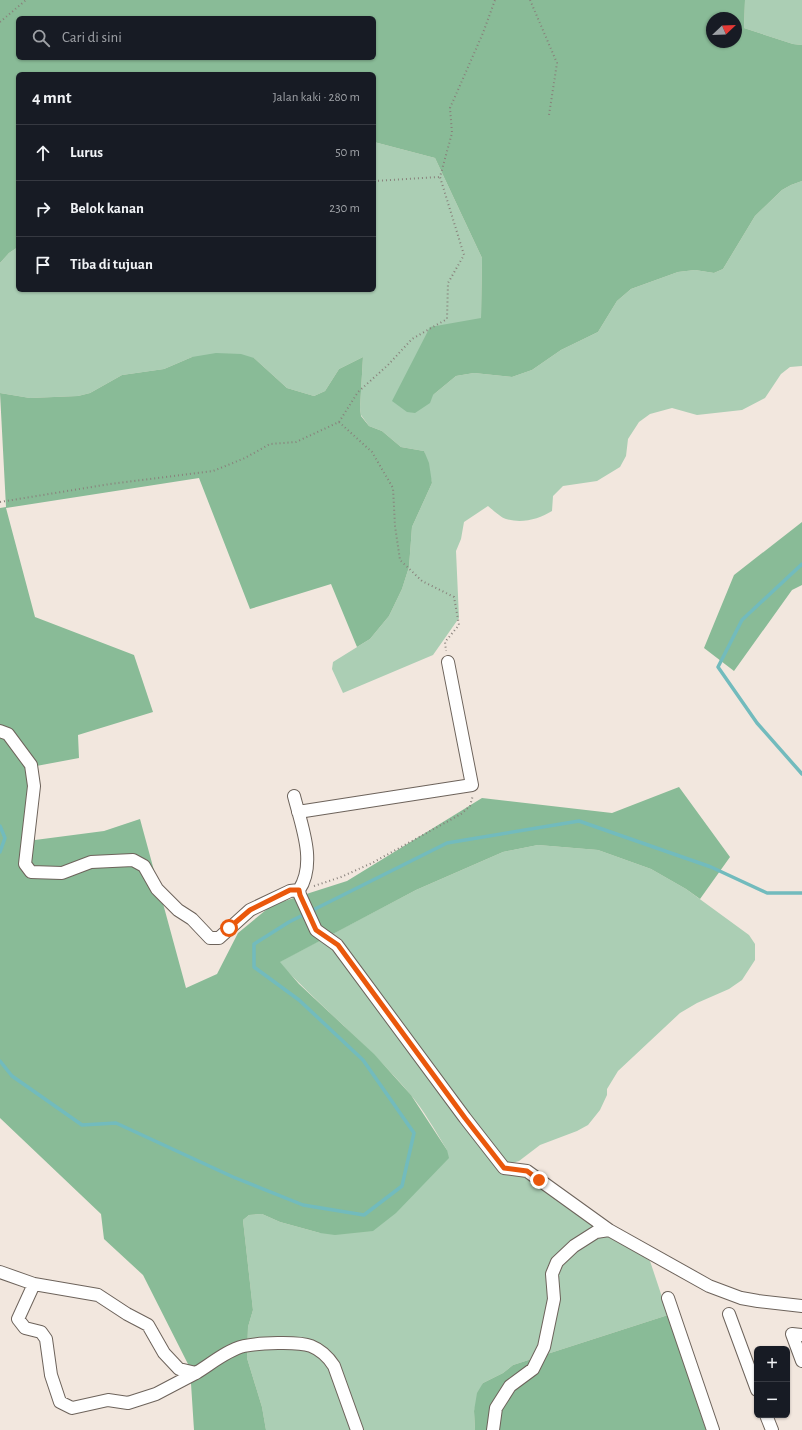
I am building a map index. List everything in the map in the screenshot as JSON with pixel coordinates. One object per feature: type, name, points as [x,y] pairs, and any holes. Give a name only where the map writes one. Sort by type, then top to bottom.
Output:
[{"type":"street","points":[[298,812],[472,785],[448,662]]},
{"type":"street","points":[[0,731],[8,734],[31,765],[34,786],[25,864],[31,872],[62,873],[91,862],[133,860],[144,866],[157,889],[178,910],[192,919],[210,938],[219,938],[250,910],[290,890],[299,892]]},
{"type":"street","points":[[294,796],[306,840],[306,871],[303,885],[299,892]]},
{"type":"street","points":[[299,892],[316,930],[338,945],[465,1118],[504,1168],[527,1171],[609,1230],[709,1286],[746,1299],[802,1306]]},
{"type":"street","points":[[493,1430],[496,1408],[510,1386],[533,1369],[544,1347],[554,1299],[552,1274],[557,1262],[574,1246],[596,1232],[609,1230]]},
{"type":"street","points":[[0,1272],[34,1284],[98,1295],[127,1314],[148,1325],[164,1353],[180,1369],[196,1373]]},
{"type":"street","points":[[34,1284],[18,1319],[25,1328],[41,1332],[46,1340],[52,1375],[60,1402],[72,1408],[108,1400],[128,1403],[156,1394],[244,1346],[268,1343],[289,1343],[311,1346],[328,1358],[334,1366],[357,1430]]},
{"type":"street","points":[[668,1298],[713,1430]]},
{"type":"street","points":[[729,1314],[754,1382]]},
{"type":"street","points":[[802,1335],[792,1334],[802,1362]]},
{"type":"street","points":[[767,1418],[772,1430]]},
{"type":"path","points":[[0,22],[26,0]]},
{"type":"path","points":[[0,502],[110,484],[213,471],[245,458],[270,444],[296,442],[339,422],[358,392],[388,365],[412,340],[447,319],[448,283],[464,256],[440,176],[452,133],[450,108],[483,33],[495,0]]},
{"type":"path","points":[[530,0],[557,64],[549,115]]},
{"type":"path","points":[[376,181],[440,176]]},
{"type":"path","points":[[339,422],[372,452],[393,488],[395,526],[400,560],[422,581],[454,597],[459,625],[445,642],[448,662]]},
{"type":"path","points":[[299,892],[341,877],[372,863],[461,814],[470,806],[473,796],[472,785]]},
{"type":"green space","points":[[0,0],[745,0],[744,28],[793,44],[802,45],[802,181],[782,190],[755,216],[723,269],[714,273],[695,270],[678,272],[631,289],[617,301],[598,332],[561,350],[532,370],[512,377],[474,373],[456,376],[433,395],[430,403],[415,413],[407,412],[392,401],[430,327],[481,318],[482,258],[435,158],[376,143],[376,72],[16,72],[16,248],[9,253],[0,263]]},
{"type":"green space","points":[[745,0],[802,0],[802,45],[793,44],[744,28]]},
{"type":"green space","points":[[376,143],[435,158],[482,258],[481,318],[433,395],[456,376],[474,373],[512,377],[532,370],[561,350],[598,332],[617,301],[631,289],[678,272],[695,270],[714,273],[723,269],[755,216],[782,190],[802,181],[802,366],[790,367],[781,374],[765,398],[742,410],[697,415],[672,408],[650,414],[639,422],[628,439],[626,456],[620,467],[597,481],[563,486],[553,496],[552,511],[542,516],[524,521],[506,519],[501,517],[488,506],[464,522],[461,539],[456,551],[459,618],[433,655],[343,693],[332,669],[333,662],[370,639],[389,616],[402,589],[409,567],[412,527],[432,483],[424,451],[401,447],[382,431],[369,426],[361,415],[360,408],[363,357],[339,369],[325,391],[314,396],[287,388],[254,358],[192,357],[164,369],[122,375],[90,393],[78,396],[30,398],[0,393],[0,263],[9,253],[16,248],[16,292],[376,292]]},
{"type":"green space","points":[[216,353],[241,354],[254,358],[287,388],[314,396],[325,391],[339,369],[363,357],[360,408],[361,416],[369,426],[382,431],[401,447],[424,451],[429,463],[432,483],[412,527],[409,567],[402,589],[389,616],[370,639],[357,647],[331,584],[250,609],[199,478],[6,508],[35,617],[134,655],[153,712],[78,735],[79,758],[31,767],[35,840],[104,831],[140,819],[186,988],[217,974],[238,933],[272,905],[347,881],[482,798],[612,813],[679,787],[730,857],[700,899],[686,889],[651,869],[598,850],[538,845],[503,852],[416,890],[280,962],[299,984],[374,1054],[411,1095],[447,1150],[449,1158],[396,1213],[373,1231],[335,1235],[320,1233],[280,1222],[262,1214],[249,1215],[243,1220],[253,1310],[248,1327],[247,1358],[262,1407],[266,1430],[194,1430],[190,1368],[143,1275],[104,1239],[101,1214],[0,1118],[0,508],[6,507],[0,393],[30,398],[78,396],[90,393],[122,375],[164,369],[192,357]]},
{"type":"green space","points":[[802,522],[802,585],[792,590],[734,671],[704,648],[734,575]]},
{"type":"green space","points":[[538,845],[598,850],[651,869],[686,889],[749,935],[755,944],[755,960],[742,980],[729,989],[697,1003],[680,1013],[618,1071],[607,1089],[607,1095],[600,1110],[588,1125],[577,1131],[540,1145],[519,1161],[499,1167],[526,1174],[650,1261],[668,1315],[513,1365],[503,1373],[483,1383],[474,1411],[475,1430],[266,1430],[262,1407],[247,1358],[248,1327],[253,1310],[243,1220],[249,1215],[262,1214],[280,1222],[320,1233],[447,1150],[420,1107],[395,1076],[279,962],[416,890],[503,852]]},
{"type":"green space","points":[[668,1315],[706,1430],[475,1430],[474,1411],[477,1393],[483,1383],[503,1373],[513,1365]]},
{"type":"waterway","points":[[802,564],[742,620],[718,667],[757,723],[802,774]]},
{"type":"waterway","points":[[0,1061],[12,1076],[82,1125],[116,1123],[233,1177],[303,1205],[364,1215],[402,1186],[414,1133],[363,1060],[299,1000],[254,967],[254,944],[289,922],[447,843],[579,821],[711,867],[767,893],[802,893]]},
{"type":"waterway","points":[[0,826],[5,838],[0,852]]},
{"type":"route","points":[[229,928],[250,910],[290,890],[299,890],[316,930],[338,945],[465,1118],[504,1168],[527,1171],[539,1180]]}]
